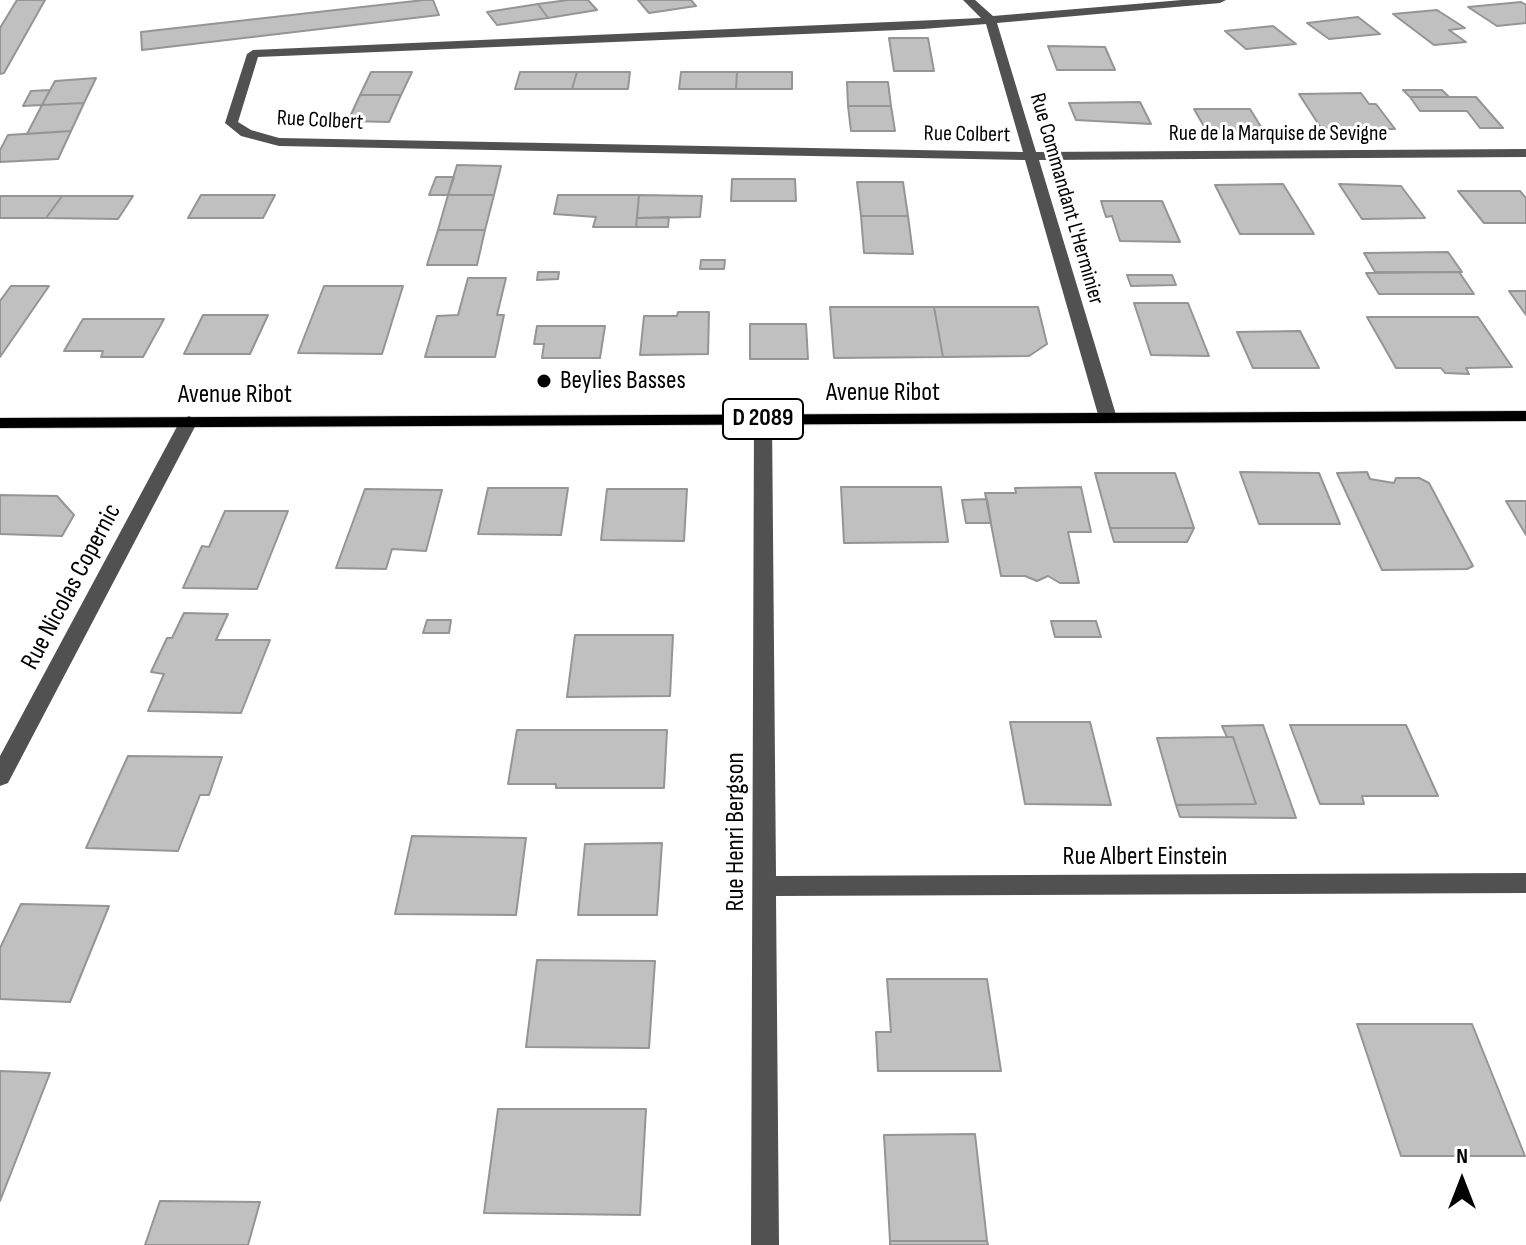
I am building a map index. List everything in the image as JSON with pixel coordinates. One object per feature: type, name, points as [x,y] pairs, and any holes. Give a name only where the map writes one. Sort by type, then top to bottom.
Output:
[{"type":"main road","name":"Avenue Ribot","points":[[0,423],[1526,416]]},
{"type":"street","points":[[969,0],[991,21]]},
{"type":"street","name":"Rue Colbert","points":[[1030,156],[279,142],[246,133],[231,123],[253,54],[991,21],[1220,0]]},
{"type":"street","name":"Rue Commandant L'Herminier","points":[[991,21],[1108,418]]},
{"type":"street","name":"Rue de la Marquise de Sevigne","points":[[1030,156],[1526,153]]},
{"type":"street","name":"Rue Henri Bergson","points":[[763,419],[765,1245]]},
{"type":"street","name":"Rue Nicolas Copernic","points":[[0,777],[189,421]]},
{"type":"street","name":"Rue Albert Einstein","points":[[764,886],[1526,883]]},
{"type":"building","points":[[17,0],[45,0],[4,73],[0,74],[0,28]]},
{"type":"building","points":[[433,0],[439,15],[142,50],[141,32]]},
{"type":"building","points":[[588,0],[597,10],[548,18],[538,4]]},
{"type":"building","points":[[638,0],[691,0],[696,6],[649,13]]},
{"type":"building","points":[[1521,2],[1526,5],[1526,23],[1497,26],[1468,7]]},
{"type":"building","points":[[538,4],[548,18],[497,25],[487,12]]},
{"type":"building","points":[[1437,10],[1465,28],[1449,30],[1466,42],[1434,45],[1393,14]]},
{"type":"building","points":[[1358,17],[1380,34],[1329,39],[1307,23]]},
{"type":"building","points":[[1273,26],[1296,44],[1246,49],[1225,31]]},
{"type":"building","points":[[889,38],[928,38],[934,71],[894,71]]},
{"type":"building","points":[[1048,46],[1105,47],[1115,70],[1057,70]]},
{"type":"building","points":[[371,72],[412,72],[401,95],[360,95]]},
{"type":"building","points":[[520,72],[577,72],[572,89],[515,89]]},
{"type":"building","points":[[577,72],[630,72],[628,89],[572,89]]},
{"type":"building","points":[[681,72],[737,72],[736,89],[679,89]]},
{"type":"building","points":[[737,72],[792,72],[792,89],[736,89]]},
{"type":"building","points":[[96,78],[84,103],[42,105],[55,81]]},
{"type":"building","points":[[847,82],[888,82],[891,106],[848,106]]},
{"type":"building","points":[[50,90],[42,105],[23,106],[31,91]]},
{"type":"building","points":[[1403,90],[1442,90],[1449,97],[1410,97]]},
{"type":"building","points":[[1361,93],[1369,104],[1376,104],[1395,129],[1321,128],[1299,94]]},
{"type":"building","points":[[360,95],[401,95],[389,122],[348,121]]},
{"type":"building","points":[[1410,97],[1476,97],[1503,128],[1480,128],[1467,111],[1420,111]]},
{"type":"building","points":[[1140,102],[1151,124],[1076,120],[1069,103]]},
{"type":"building","points":[[84,103],[71,131],[27,134],[42,105]]},
{"type":"building","points":[[848,106],[891,106],[895,131],[851,131]]},
{"type":"building","points":[[1194,109],[1250,109],[1263,130],[1206,130]]},
{"type":"building","points":[[71,131],[58,159],[0,162],[0,150],[8,135]]},
{"type":"building","points":[[457,165],[501,166],[494,195],[448,195]]},
{"type":"building","points":[[436,177],[454,177],[448,195],[429,195]]},
{"type":"building","points":[[732,179],[795,179],[796,201],[731,201]]},
{"type":"building","points":[[857,182],[903,182],[908,216],[861,216]]},
{"type":"building","points":[[1283,184],[1314,234],[1240,234],[1215,185]]},
{"type":"building","points":[[1339,184],[1401,186],[1425,218],[1362,219]]},
{"type":"building","points":[[1458,191],[1520,191],[1526,198],[1526,223],[1484,223]]},
{"type":"building","points":[[201,195],[275,195],[263,218],[188,218]]},
{"type":"building","points":[[448,195],[494,195],[485,230],[438,230]]},
{"type":"building","points":[[558,195],[639,195],[636,227],[593,227],[596,217],[554,214]]},
{"type":"building","points":[[639,195],[702,196],[700,217],[637,218]]},
{"type":"building","points":[[0,196],[62,196],[46,218],[0,218]]},
{"type":"building","points":[[62,196],[133,196],[118,219],[46,218]]},
{"type":"building","points":[[1101,201],[1162,201],[1180,242],[1120,241],[1112,216],[1106,217]]},
{"type":"building","points":[[861,216],[908,216],[913,254],[864,253]]},
{"type":"building","points":[[669,217],[668,227],[636,227],[637,218]]},
{"type":"building","points":[[438,230],[485,230],[477,265],[427,265]]},
{"type":"building","points":[[1448,252],[1462,272],[1375,272],[1364,253]]},
{"type":"building","points":[[701,260],[725,260],[724,269],[700,269]]},
{"type":"building","points":[[538,272],[559,272],[558,279],[537,280]]},
{"type":"building","points":[[1459,272],[1474,294],[1379,294],[1366,273]]},
{"type":"building","points":[[1127,275],[1172,275],[1176,285],[1131,286]]},
{"type":"building","points":[[468,278],[506,278],[497,315],[504,315],[495,357],[425,357],[437,316],[458,315]]},
{"type":"building","points":[[11,286],[49,286],[0,357],[0,301]]},
{"type":"building","points":[[324,286],[403,286],[382,354],[298,353]]},
{"type":"building","points":[[1509,291],[1526,291],[1526,315]]},
{"type":"building","points":[[1134,303],[1188,303],[1209,356],[1151,355]]},
{"type":"building","points":[[830,307],[934,307],[943,357],[834,358]]},
{"type":"building","points":[[934,307],[1038,307],[1047,344],[1029,356],[943,357]]},
{"type":"building","points":[[678,312],[709,312],[708,354],[640,355],[644,316],[677,316]]},
{"type":"building","points":[[203,315],[268,315],[250,354],[184,354]]},
{"type":"building","points":[[1367,317],[1478,317],[1512,367],[1466,368],[1469,374],[1445,373],[1441,368],[1396,368]]},
{"type":"building","points":[[83,319],[164,319],[143,357],[101,357],[103,351],[64,351]]},
{"type":"building","points":[[750,324],[806,324],[808,359],[750,359]]},
{"type":"building","points":[[537,326],[605,326],[600,358],[542,358],[544,344],[534,344]]},
{"type":"building","points":[[1300,331],[1319,368],[1253,368],[1237,332]]},
{"type":"building","points":[[1240,472],[1319,473],[1340,524],[1259,524]]},
{"type":"building","points":[[1367,472],[1370,479],[1394,483],[1396,478],[1419,478],[1429,483],[1473,566],[1467,569],[1382,570],[1337,473]]},
{"type":"building","points":[[1095,473],[1175,473],[1194,528],[1110,528]]},
{"type":"building","points":[[841,487],[941,487],[948,542],[844,543]]},
{"type":"building","points":[[1081,487],[1091,532],[1068,532],[1079,583],[1060,583],[1048,576],[1037,581],[1025,576],[1001,576],[985,493],[1016,493],[1015,488]]},
{"type":"building","points":[[488,488],[568,488],[561,535],[478,534]]},
{"type":"building","points":[[365,489],[442,490],[426,551],[392,549],[386,569],[336,568]]},
{"type":"building","points":[[607,489],[687,489],[684,541],[601,540]]},
{"type":"building","points":[[0,495],[57,496],[74,515],[62,536],[0,534]]},
{"type":"building","points":[[987,499],[991,523],[966,523],[962,500]]},
{"type":"building","points":[[1506,501],[1526,501],[1526,535]]},
{"type":"building","points":[[225,511],[288,511],[257,589],[183,588],[202,546],[209,547]]},
{"type":"building","points":[[1110,528],[1194,528],[1187,542],[1114,542]]},
{"type":"building","points":[[184,613],[228,614],[216,640],[270,640],[241,713],[148,711],[164,674],[151,672],[167,638],[172,638]]},
{"type":"building","points":[[427,620],[451,620],[449,633],[423,633]]},
{"type":"building","points":[[1051,621],[1096,621],[1101,637],[1055,637]]},
{"type":"building","points":[[575,635],[673,635],[670,696],[567,697]]},
{"type":"building","points":[[1010,722],[1090,722],[1111,805],[1025,804]]},
{"type":"building","points":[[1263,725],[1296,818],[1180,817],[1176,805],[1256,804],[1233,737],[1227,737],[1222,726]]},
{"type":"building","points":[[1290,725],[1406,725],[1438,796],[1362,796],[1364,804],[1320,804]]},
{"type":"building","points":[[517,730],[667,730],[664,788],[556,788],[556,784],[508,784]]},
{"type":"building","points":[[1233,737],[1256,804],[1176,805],[1157,738]]},
{"type":"building","points":[[128,756],[222,757],[209,795],[200,795],[178,851],[86,848]]},
{"type":"building","points":[[412,836],[526,838],[516,915],[395,914]]},
{"type":"building","points":[[662,843],[657,915],[578,915],[585,844]]},
{"type":"building","points":[[21,904],[109,906],[70,1002],[0,999],[0,948]]},
{"type":"building","points":[[537,960],[655,961],[649,1048],[526,1047]]},
{"type":"building","points":[[887,979],[987,979],[1001,1071],[878,1071],[876,1032],[891,1032]]},
{"type":"building","points":[[1357,1024],[1472,1024],[1525,1156],[1401,1156]]},
{"type":"building","points":[[0,1071],[50,1073],[0,1201]]},
{"type":"building","points":[[498,1109],[646,1109],[640,1215],[484,1213]]},
{"type":"building","points":[[975,1134],[987,1241],[890,1241],[884,1135]]},
{"type":"building","points":[[160,1201],[260,1202],[248,1245],[145,1245]]},
{"type":"building","points":[[890,1241],[987,1241],[988,1245],[890,1245]]},
{"type":"place","name":"Beylies Basses","points":[[544,381]]}]
